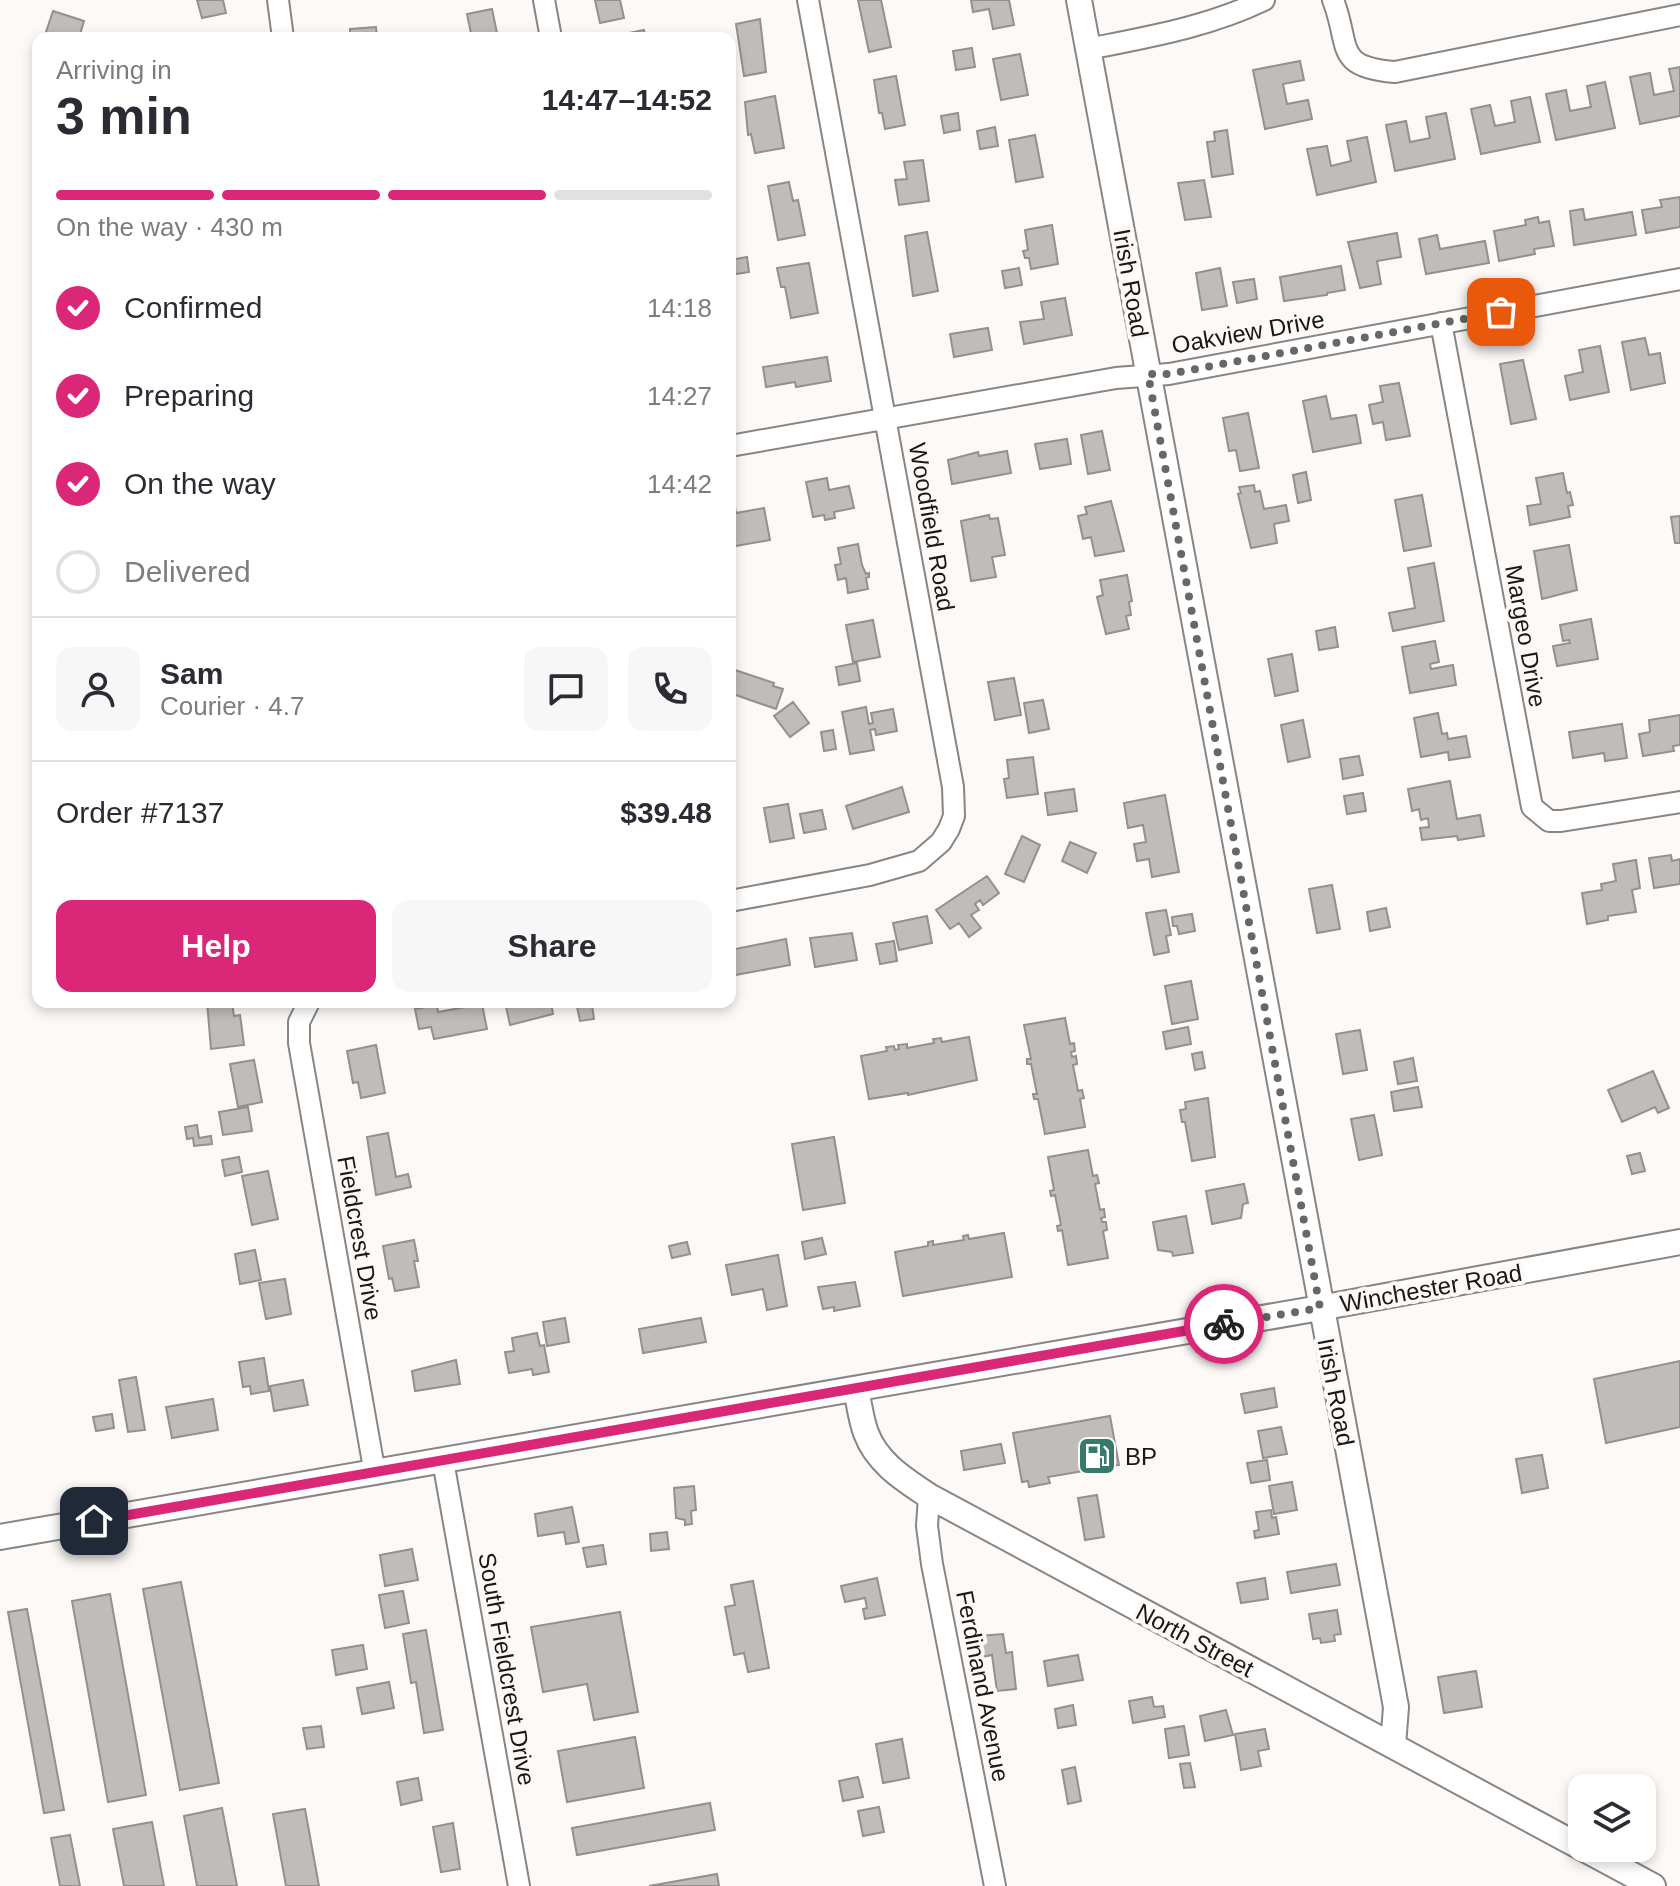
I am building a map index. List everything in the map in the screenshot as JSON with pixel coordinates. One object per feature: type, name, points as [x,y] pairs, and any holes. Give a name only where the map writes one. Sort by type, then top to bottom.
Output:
[{"type":"street","points":[[278,0],[282,32]]},
{"type":"street","points":[[544,0],[550,32]]},
{"type":"street","name":"Woodfield Road","points":[[736,899],[870,875],[919,861],[941,842],[954,816],[953,787],[808,0]]},
{"type":"street","name":"Irish Road","points":[[1079,0],[1396,1707],[1393,1746]]},
{"type":"street","points":[[1088,49],[1190,28],[1264,0]]},
{"type":"street","points":[[1333,0],[1347,53],[1353,62],[1363,68],[1395,72],[1680,15]]},
{"type":"street","name":"Oakview Drive","points":[[736,445],[1116,378],[1169,374],[1680,279]]},
{"type":"street","name":"Margeo Drive","points":[[1441,323],[1532,807],[1549,821],[1561,821],[1680,802]]},
{"type":"street","name":"Fieldcrest Drive","points":[[306,1008],[299,1022],[299,1043],[375,1474]]},
{"type":"street","name":"Winchester Road","points":[[0,1537],[375,1474],[1680,1242]]},
{"type":"street","name":"North Street","points":[[856,1389],[865,1433],[872,1446],[894,1472],[929,1496],[1653,1886]]},
{"type":"street","name":"South Fieldcrest Drive","points":[[443,1461],[519,1886]]},
{"type":"street","name":"Ferdinand Avenue","points":[[929,1496],[927,1526],[932,1564],[995,1886]]},
{"type":"building","points":[[197,0],[223,0],[226,13],[202,18]]},
{"type":"building","points":[[595,0],[620,0],[624,18],[600,23]]},
{"type":"building","points":[[858,0],[881,0],[891,47],[869,52]]},
{"type":"building","points":[[971,0],[1009,0],[1014,25],[993,29],[989,9],[973,12]]},
{"type":"building","points":[[492,9],[497,32],[471,32],[467,14]]},
{"type":"building","points":[[53,11],[84,21],[81,32],[46,32]]},
{"type":"building","points":[[760,19],[766,72],[744,76],[736,24]]},
{"type":"building","points":[[376,27],[376,32],[350,32],[350,29]]},
{"type":"building","points":[[972,48],[975,67],[956,70],[953,51]]},
{"type":"building","points":[[1020,54],[1028,95],[1001,100],[993,59]]},
{"type":"building","points":[[1300,61],[1304,80],[1283,84],[1287,104],[1308,100],[1312,119],[1265,129],[1253,70]]},
{"type":"building","points":[[1680,67],[1680,116],[1640,124],[1630,77],[1650,73],[1654,95],[1674,91],[1669,69]]},
{"type":"building","points":[[896,76],[905,125],[885,129],[874,80]]},
{"type":"building","points":[[1605,82],[1615,128],[1556,140],[1546,94],[1566,90],[1570,111],[1591,107],[1587,86]]},
{"type":"building","points":[[775,96],[784,148],[755,153],[751,134],[748,135],[745,102]]},
{"type":"building","points":[[1530,97],[1540,142],[1481,154],[1471,109],[1490,105],[1495,126],[1515,122],[1511,101]]},
{"type":"building","points":[[958,113],[960,130],[944,133],[941,116]]},
{"type":"building","points":[[1446,113],[1455,159],[1395,171],[1386,125],[1406,121],[1410,142],[1430,138],[1426,117]]},
{"type":"building","points":[[995,127],[998,146],[980,149],[977,131]]},
{"type":"building","points":[[1227,130],[1233,174],[1212,177],[1207,142],[1215,141],[1214,132]]},
{"type":"building","points":[[1035,135],[1043,177],[1016,182],[1009,140]]},
{"type":"building","points":[[1367,137],[1376,182],[1317,195],[1307,149],[1327,146],[1331,166],[1351,161],[1347,141]]},
{"type":"building","points":[[923,160],[929,201],[899,205],[895,180],[907,179],[904,162]]},
{"type":"building","points":[[1204,180],[1211,217],[1185,220],[1178,183]]},
{"type":"building","points":[[789,182],[793,201],[798,200],[805,235],[778,240],[768,186]]},
{"type":"building","points":[[1680,197],[1680,227],[1646,233],[1642,210],[1662,207],[1660,200]]},
{"type":"building","points":[[1583,209],[1585,220],[1632,212],[1636,235],[1574,245],[1570,211]]},
{"type":"building","points":[[1538,217],[1539,223],[1549,221],[1554,246],[1534,249],[1535,254],[1499,261],[1494,231],[1526,225],[1525,220]]},
{"type":"building","points":[[1052,225],[1058,264],[1031,269],[1029,258],[1025,258],[1023,251],[1028,250],[1025,230]]},
{"type":"building","points":[[927,232],[938,291],[913,296],[905,236]]},
{"type":"building","points":[[1397,233],[1401,257],[1377,261],[1381,284],[1360,288],[1348,242]]},
{"type":"building","points":[[1437,235],[1440,249],[1485,241],[1489,263],[1426,274],[1419,239]]},
{"type":"building","points":[[747,257],[749,272],[736,274],[736,259]]},
{"type":"building","points":[[809,263],[818,313],[791,318],[785,287],[781,287],[777,268]]},
{"type":"building","points":[[1341,266],[1345,290],[1284,301],[1280,277]]},
{"type":"building","points":[[1019,268],[1022,285],[1005,288],[1002,271]]},
{"type":"building","points":[[1220,268],[1227,306],[1202,310],[1196,273]]},
{"type":"building","points":[[1254,279],[1257,299],[1237,303],[1233,282]]},
{"type":"building","points":[[1065,298],[1072,335],[1024,344],[1020,322],[1044,319],[1041,302]]},
{"type":"building","points":[[988,328],[992,350],[954,357],[950,334]]},
{"type":"building","points":[[1645,338],[1649,355],[1660,353],[1665,383],[1631,390],[1622,342]]},
{"type":"building","points":[[1600,346],[1609,392],[1570,400],[1565,376],[1583,372],[1579,350]]},
{"type":"building","points":[[827,357],[831,381],[796,387],[795,382],[766,387],[763,367]]},
{"type":"building","points":[[1523,360],[1536,419],[1511,424],[1500,364]]},
{"type":"building","points":[[1399,383],[1410,436],[1386,440],[1383,422],[1373,424],[1369,405],[1383,402],[1380,386]]},
{"type":"building","points":[[1326,396],[1331,419],[1356,415],[1361,443],[1313,452],[1303,401]]},
{"type":"building","points":[[1248,413],[1259,468],[1240,471],[1236,450],[1229,451],[1223,418]]},
{"type":"building","points":[[1102,431],[1110,470],[1088,474],[1081,435]]},
{"type":"building","points":[[1067,439],[1071,464],[1040,469],[1035,444]]},
{"type":"building","points":[[1007,451],[1011,473],[952,484],[948,460],[978,452],[979,456]]},
{"type":"building","points":[[1306,472],[1311,500],[1298,503],[1293,475]]},
{"type":"building","points":[[1563,473],[1573,505],[1568,506],[1570,517],[1530,525],[1527,506],[1541,504],[1536,478]]},
{"type":"building","points":[[827,478],[829,490],[849,486],[854,508],[834,512],[835,518],[825,520],[824,515],[813,517],[806,482]]},
{"type":"building","points":[[1254,485],[1255,492],[1260,491],[1264,509],[1286,505],[1289,521],[1274,524],[1277,543],[1251,548],[1238,494],[1241,493],[1239,487]]},
{"type":"building","points":[[1422,495],[1431,546],[1404,551],[1395,500]]},
{"type":"building","points":[[1111,501],[1124,551],[1095,556],[1091,537],[1083,539],[1078,516],[1087,514],[1085,507]]},
{"type":"building","points":[[764,508],[770,540],[736,546],[736,513]]},
{"type":"building","points":[[989,515],[990,519],[998,518],[1005,555],[992,557],[996,577],[971,581],[961,521]]},
{"type":"building","points":[[1680,516],[1680,543],[1675,543],[1671,517]]},
{"type":"building","points":[[858,544],[862,565],[866,574],[869,573],[866,578],[868,589],[848,593],[846,578],[838,580],[835,565],[841,564],[838,548]]},
{"type":"building","points":[[1569,545],[1577,590],[1542,599],[1534,551]]},
{"type":"building","points":[[1434,563],[1444,621],[1393,631],[1389,613],[1415,608],[1408,568]]},
{"type":"building","points":[[1127,575],[1132,601],[1129,602],[1131,615],[1126,616],[1129,629],[1106,634],[1097,597],[1103,595],[1100,580]]},
{"type":"building","points":[[1591,619],[1598,659],[1557,666],[1553,646],[1570,643],[1569,640],[1563,641],[1560,625]]},
{"type":"building","points":[[873,620],[880,657],[853,662],[846,625]]},
{"type":"building","points":[[1335,627],[1338,647],[1319,650],[1316,631]]},
{"type":"building","points":[[1435,641],[1439,662],[1430,664],[1431,669],[1453,665],[1456,685],[1410,693],[1402,647]]},
{"type":"building","points":[[1292,654],[1298,691],[1275,696],[1268,659]]},
{"type":"building","points":[[857,663],[860,681],[839,685],[836,667]]},
{"type":"building","points":[[736,670],[783,689],[776,709],[736,695]]},
{"type":"building","points":[[1014,678],[1021,715],[995,720],[988,682]]},
{"type":"building","points":[[1043,700],[1049,729],[1029,733],[1024,703]]},
{"type":"building","points":[[793,702],[809,723],[790,737],[774,716]]},
{"type":"building","points":[[866,707],[869,724],[873,723],[871,713],[893,709],[897,731],[876,735],[875,729],[870,730],[874,750],[850,754],[842,712]]},
{"type":"building","points":[[1438,713],[1442,734],[1447,733],[1448,739],[1466,736],[1470,757],[1449,760],[1448,752],[1421,757],[1414,718]]},
{"type":"building","points":[[1680,715],[1680,745],[1673,746],[1674,751],[1643,756],[1639,734],[1650,732],[1649,720]]},
{"type":"building","points":[[1303,720],[1310,757],[1288,762],[1281,725]]},
{"type":"building","points":[[1622,724],[1627,758],[1605,761],[1604,753],[1573,758],[1569,732]]},
{"type":"building","points":[[833,730],[836,749],[824,751],[821,732]]},
{"type":"building","points":[[1359,756],[1363,775],[1343,779],[1340,759]]},
{"type":"building","points":[[1033,757],[1038,794],[1007,798],[1004,779],[1009,778],[1007,760]]},
{"type":"building","points":[[1450,781],[1457,819],[1480,815],[1484,836],[1422,840],[1420,828],[1429,827],[1428,818],[1421,820],[1419,809],[1412,811],[1408,789]]},
{"type":"building","points":[[902,787],[909,812],[853,829],[846,806]]},
{"type":"building","points":[[1074,789],[1077,811],[1048,815],[1045,793]]},
{"type":"building","points":[[1363,793],[1366,811],[1347,814],[1344,796]]},
{"type":"building","points":[[1165,795],[1179,872],[1152,877],[1149,859],[1137,861],[1134,844],[1146,842],[1143,825],[1128,828],[1124,803]]},
{"type":"building","points":[[788,804],[794,838],[770,842],[764,808]]},
{"type":"building","points":[[822,810],[826,829],[804,833],[800,814]]},
{"type":"building","points":[[1022,836],[1040,845],[1024,882],[1005,874]]},
{"type":"building","points":[[1070,842],[1096,853],[1087,873],[1062,861]]},
{"type":"building","points":[[1671,855],[1672,861],[1680,859],[1680,884],[1654,888],[1649,858]]},
{"type":"building","points":[[1636,860],[1640,888],[1632,890],[1636,912],[1608,916],[1608,920],[1587,924],[1582,893],[1602,890],[1601,884],[1616,881],[1613,864]]},
{"type":"building","points":[[987,876],[999,893],[983,905],[980,900],[975,904],[979,910],[971,915],[981,928],[969,937],[959,923],[950,929],[936,910]]},
{"type":"building","points":[[1332,885],[1340,929],[1317,933],[1309,889]]},
{"type":"building","points":[[1386,908],[1390,927],[1370,931],[1367,912]]},
{"type":"building","points":[[1166,910],[1171,935],[1166,936],[1169,952],[1154,955],[1146,913]]},
{"type":"building","points":[[1192,914],[1195,931],[1179,934],[1177,926],[1173,926],[1172,917]]},
{"type":"building","points":[[927,916],[932,943],[899,950],[893,923]]},
{"type":"building","points":[[852,933],[857,960],[815,967],[810,938]]},
{"type":"building","points":[[786,939],[790,965],[736,975],[736,949]]},
{"type":"building","points":[[894,941],[897,961],[880,964],[876,944]]},
{"type":"building","points":[[1191,981],[1198,1019],[1172,1024],[1165,986]]},
{"type":"building","points":[[208,1008],[233,1008],[234,1016],[240,1015],[244,1045],[211,1049]]},
{"type":"building","points":[[437,1008],[438,1012],[483,1008],[487,1029],[434,1039],[431,1027],[419,1029],[415,1009]]},
{"type":"building","points":[[506,1008],[552,1008],[553,1014],[510,1025]]},
{"type":"building","points":[[577,1008],[592,1008],[594,1019],[580,1021]]},
{"type":"building","points":[[1065,1018],[1070,1044],[1074,1043],[1075,1051],[1071,1052],[1072,1057],[1076,1056],[1077,1064],[1073,1065],[1078,1091],[1082,1090],[1084,1098],[1080,1099],[1085,1127],[1045,1134],[1038,1099],[1034,1099],[1033,1094],[1037,1094],[1031,1064],[1027,1064],[1027,1059],[1031,1059],[1024,1025]]},
{"type":"building","points":[[1188,1027],[1191,1044],[1166,1049],[1163,1032]]},
{"type":"building","points":[[1360,1030],[1367,1070],[1343,1074],[1336,1034]]},
{"type":"building","points":[[969,1037],[977,1080],[908,1095],[869,1099],[861,1056],[887,1051],[886,1047],[894,1046],[895,1050],[899,1049],[898,1045],[907,1044],[907,1048],[934,1043],[933,1039],[941,1038],[942,1042]]},
{"type":"building","points":[[376,1045],[385,1093],[361,1098],[358,1082],[353,1083],[347,1051]]},
{"type":"building","points":[[1202,1052],[1205,1068],[1195,1070],[1192,1054]]},
{"type":"building","points":[[1413,1058],[1417,1081],[1398,1084],[1394,1062]]},
{"type":"building","points":[[254,1060],[262,1102],[238,1107],[230,1064]]},
{"type":"building","points":[[1653,1071],[1669,1108],[1658,1113],[1655,1107],[1622,1122],[1608,1090]]},
{"type":"building","points":[[1418,1087],[1422,1107],[1394,1111],[1391,1092]]},
{"type":"building","points":[[1208,1098],[1215,1157],[1192,1161],[1180,1110],[1186,1109],[1185,1102]]},
{"type":"building","points":[[248,1107],[252,1131],[223,1135],[219,1112]]},
{"type":"building","points":[[1374,1115],[1382,1155],[1359,1160],[1351,1119]]},
{"type":"building","points":[[197,1125],[199,1138],[211,1136],[212,1144],[194,1146],[193,1138],[187,1139],[185,1127]]},
{"type":"building","points":[[388,1133],[396,1177],[408,1174],[411,1187],[376,1195],[367,1137]]},
{"type":"building","points":[[834,1137],[845,1203],[803,1210],[792,1144]]},
{"type":"building","points":[[1088,1150],[1093,1176],[1097,1175],[1099,1183],[1095,1184],[1100,1210],[1104,1209],[1105,1217],[1101,1218],[1102,1222],[1106,1222],[1107,1230],[1103,1231],[1108,1258],[1068,1265],[1062,1230],[1058,1231],[1057,1226],[1061,1225],[1055,1195],[1051,1196],[1050,1191],[1054,1190],[1048,1157]]},
{"type":"building","points":[[1640,1153],[1645,1171],[1632,1174],[1627,1156]]},
{"type":"building","points":[[239,1157],[242,1172],[225,1176],[222,1160]]},
{"type":"building","points":[[268,1171],[278,1219],[252,1225],[242,1176]]},
{"type":"building","points":[[1244,1184],[1248,1203],[1243,1204],[1241,1218],[1212,1224],[1206,1191]]},
{"type":"building","points":[[1186,1216],[1193,1253],[1173,1256],[1172,1252],[1158,1250],[1153,1222]]},
{"type":"building","points":[[1004,1233],[1012,1277],[903,1296],[895,1252],[928,1246],[928,1242],[933,1241],[933,1245],[964,1240],[963,1236],[968,1235],[969,1239]]},
{"type":"building","points":[[822,1238],[826,1254],[805,1259],[802,1242]]},
{"type":"building","points":[[414,1240],[419,1287],[395,1291],[392,1278],[389,1279],[383,1246]]},
{"type":"building","points":[[687,1242],[690,1254],[672,1258],[669,1246]]},
{"type":"building","points":[[255,1250],[261,1280],[240,1284],[235,1254]]},
{"type":"building","points":[[778,1255],[787,1306],[767,1310],[763,1289],[732,1295],[726,1265]]},
{"type":"building","points":[[285,1279],[291,1314],[266,1319],[259,1283]]},
{"type":"building","points":[[855,1282],[860,1306],[834,1311],[834,1307],[823,1309],[818,1287]]},
{"type":"building","points":[[565,1318],[569,1342],[547,1346],[543,1322]]},
{"type":"building","points":[[701,1318],[706,1342],[643,1353],[639,1329]]},
{"type":"building","points":[[537,1333],[540,1346],[544,1345],[549,1372],[533,1375],[532,1369],[509,1373],[505,1352],[514,1351],[512,1338]]},
{"type":"building","points":[[264,1358],[269,1391],[251,1394],[250,1386],[243,1387],[239,1362]]},
{"type":"building","points":[[456,1360],[460,1384],[415,1391],[412,1371]]},
{"type":"building","points":[[1680,1361],[1680,1427],[1606,1443],[1594,1379]]},
{"type":"building","points":[[136,1377],[145,1430],[128,1432],[119,1380]]},
{"type":"building","points":[[303,1380],[308,1405],[274,1411],[270,1386]]},
{"type":"building","points":[[1274,1388],[1277,1407],[1245,1413],[1241,1394]]},
{"type":"building","points":[[213,1399],[218,1430],[172,1438],[166,1407]]},
{"type":"building","points":[[112,1414],[114,1428],[96,1431],[93,1417]]},
{"type":"building","points":[[1110,1416],[1119,1465],[1048,1477],[1050,1483],[1029,1487],[1028,1481],[1022,1482],[1013,1433]]},
{"type":"building","points":[[1281,1427],[1287,1454],[1263,1458],[1258,1431]]},
{"type":"building","points":[[1001,1444],[1005,1463],[964,1470],[961,1451]]},
{"type":"building","points":[[1542,1455],[1548,1488],[1522,1493],[1516,1459]]},
{"type":"building","points":[[1267,1460],[1270,1480],[1251,1483],[1247,1463]]},
{"type":"building","points":[[1292,1482],[1297,1510],[1274,1514],[1269,1486]]},
{"type":"building","points":[[694,1486],[696,1510],[691,1511],[692,1524],[685,1525],[685,1520],[676,1518],[674,1488]]},
{"type":"building","points":[[1097,1495],[1104,1537],[1085,1540],[1078,1498]]},
{"type":"building","points":[[572,1507],[579,1542],[566,1544],[564,1532],[538,1536],[535,1514]]},
{"type":"building","points":[[1271,1510],[1272,1518],[1276,1517],[1279,1534],[1255,1538],[1254,1531],[1259,1530],[1256,1512]]},
{"type":"building","points":[[667,1532],[669,1549],[651,1551],[650,1534]]},
{"type":"building","points":[[603,1545],[606,1564],[587,1567],[583,1548]]},
{"type":"building","points":[[412,1549],[418,1580],[385,1586],[380,1555]]},
{"type":"building","points":[[1336,1564],[1340,1585],[1291,1593],[1287,1572]]},
{"type":"building","points":[[877,1578],[885,1615],[865,1619],[865,1598],[845,1602],[841,1586]]},
{"type":"building","points":[[1265,1578],[1268,1599],[1241,1603],[1237,1583]]},
{"type":"building","points":[[753,1581],[769,1668],[748,1672],[744,1653],[734,1655],[725,1607],[735,1605],[731,1585]]},
{"type":"building","points":[[181,1582],[219,1783],[180,1790],[143,1589]]},
{"type":"building","points":[[403,1591],[409,1623],[385,1628],[379,1595]]},
{"type":"building","points":[[110,1594],[146,1795],[108,1802],[72,1601]]},
{"type":"building","points":[[27,1609],[64,1810],[44,1813],[8,1612]]},
{"type":"building","points":[[1337,1610],[1341,1634],[1334,1635],[1335,1641],[1321,1643],[1320,1638],[1313,1639],[1309,1614]]},
{"type":"building","points":[[620,1612],[638,1712],[594,1720],[587,1684],[543,1692],[531,1627]]},
{"type":"building","points":[[426,1630],[443,1730],[424,1733],[416,1682],[411,1683],[403,1634]]},
{"type":"building","points":[[1003,1634],[1006,1653],[1012,1652],[1016,1689],[997,1691],[992,1655],[982,1657],[979,1636]]},
{"type":"building","points":[[363,1645],[367,1669],[336,1675],[332,1650]]},
{"type":"building","points":[[1078,1655],[1083,1680],[1048,1686],[1044,1661]]},
{"type":"building","points":[[1476,1671],[1482,1707],[1444,1713],[1438,1677]]},
{"type":"building","points":[[389,1682],[394,1708],[362,1714],[357,1688]]},
{"type":"building","points":[[1152,1697],[1154,1707],[1163,1706],[1165,1717],[1133,1723],[1129,1701]]},
{"type":"building","points":[[1073,1705],[1076,1725],[1058,1728],[1055,1709]]},
{"type":"building","points":[[1226,1710],[1233,1735],[1205,1741],[1200,1716]]},
{"type":"building","points":[[321,1726],[324,1747],[307,1749],[303,1728]]},
{"type":"building","points":[[1184,1726],[1189,1755],[1169,1758],[1165,1729]]},
{"type":"building","points":[[1265,1729],[1269,1749],[1258,1751],[1261,1766],[1241,1770],[1235,1734]]},
{"type":"building","points":[[635,1737],[644,1788],[567,1802],[558,1751]]},
{"type":"building","points":[[902,1739],[909,1778],[883,1783],[876,1744]]},
{"type":"building","points":[[1190,1763],[1195,1787],[1184,1788],[1180,1764]]},
{"type":"building","points":[[1075,1767],[1081,1801],[1068,1804],[1062,1770]]},
{"type":"building","points":[[858,1777],[863,1797],[843,1801],[839,1781]]},
{"type":"building","points":[[418,1778],[422,1800],[401,1805],[397,1782]]},
{"type":"building","points":[[710,1803],[715,1830],[577,1855],[572,1828]]},
{"type":"building","points":[[879,1807],[884,1832],[863,1836],[858,1811]]},
{"type":"building","points":[[222,1808],[237,1886],[197,1886],[184,1816]]},
{"type":"building","points":[[305,1809],[319,1886],[286,1886],[273,1814]]},
{"type":"building","points":[[152,1822],[164,1886],[124,1886],[113,1829]]},
{"type":"building","points":[[453,1823],[460,1869],[441,1872],[433,1827]]},
{"type":"building","points":[[70,1835],[80,1886],[60,1886],[51,1838]]},
{"type":"building","points":[[717,1874],[719,1886],[649,1886]]},
{"type":"way so far","points":[[1224,1324],[1320,1308],[1148,374],[1169,374],[1501,312]]},
{"type":"place","name":"BP","points":[[1097,1456]]},
{"type":"route","points":[[94,1521],[1224,1324]]}]
